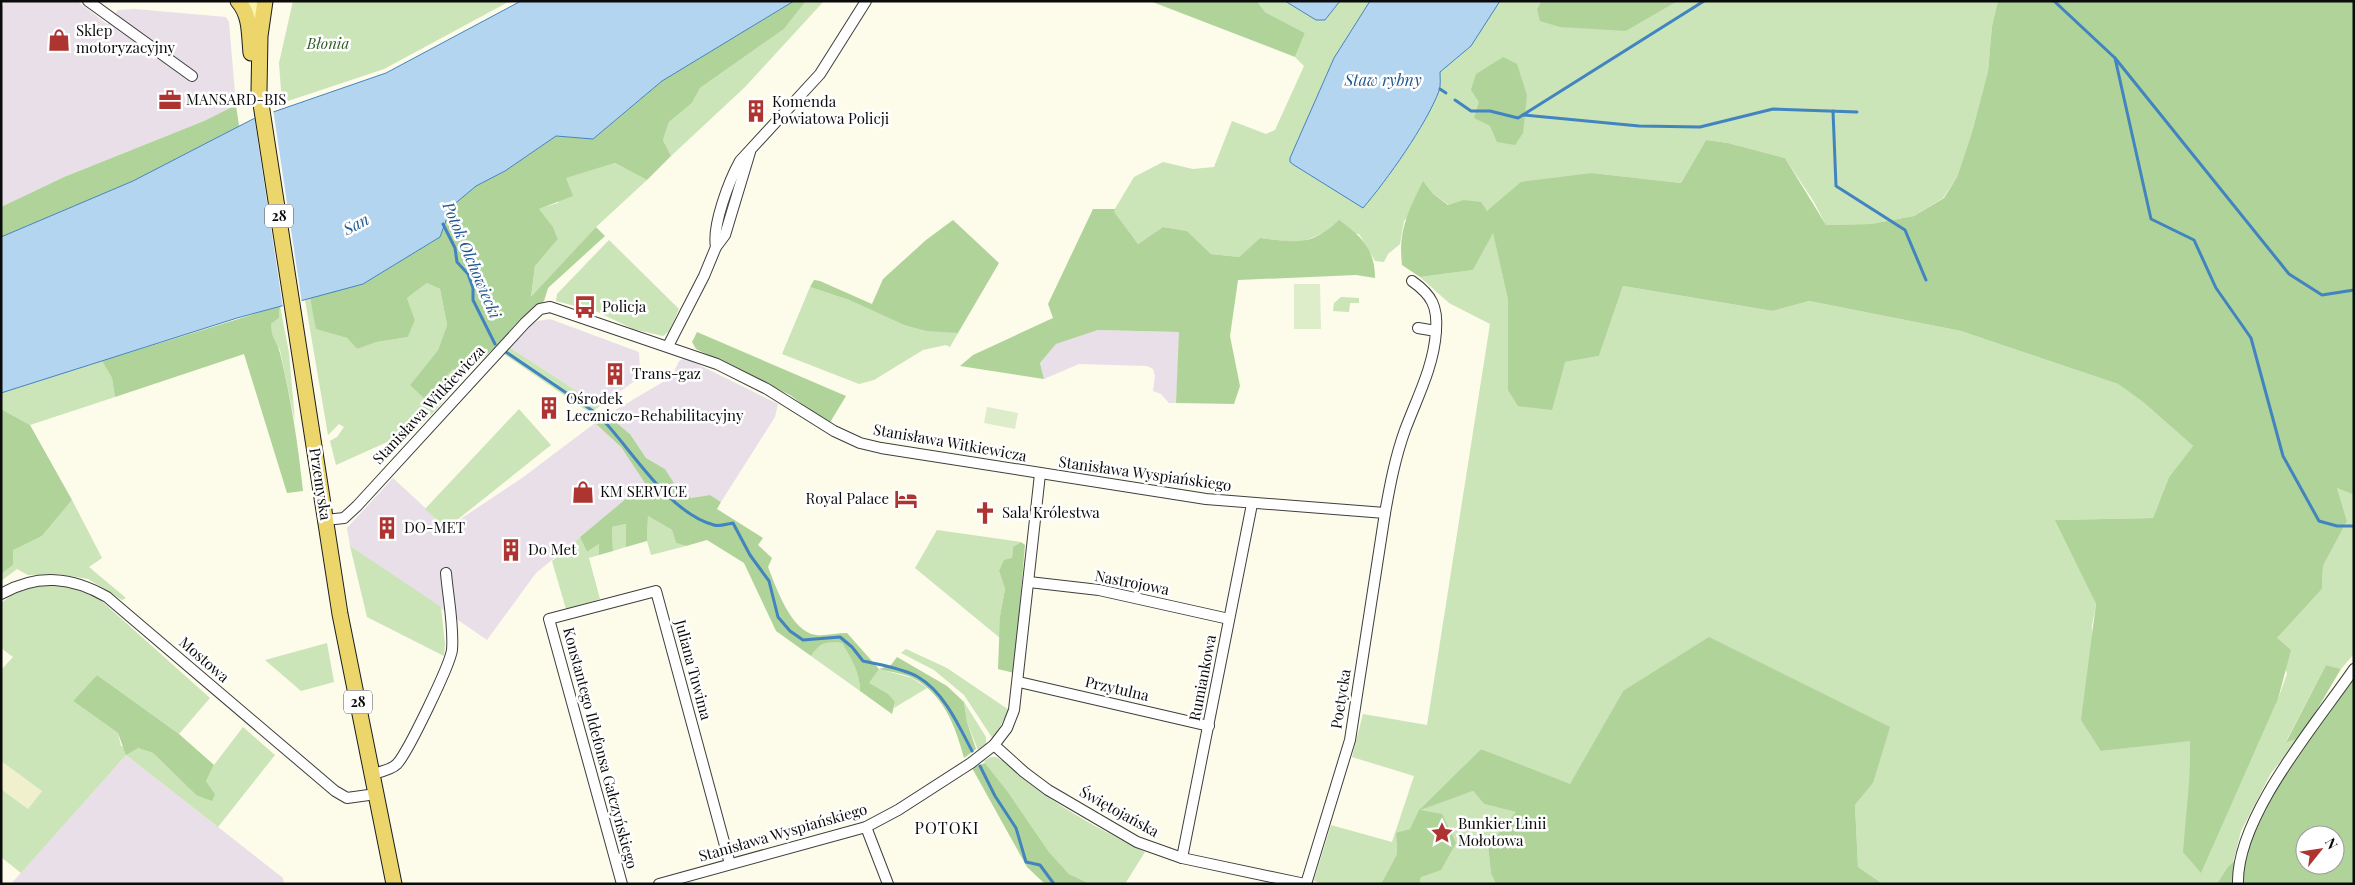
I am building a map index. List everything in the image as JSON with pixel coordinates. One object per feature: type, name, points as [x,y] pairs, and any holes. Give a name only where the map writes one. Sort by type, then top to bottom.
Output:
[{"type":"main road","name":"28","points":[[238,1],[243,7],[249,25]]},
{"type":"main road","name":"Przemyska","points":[[262,2],[249,25],[253,65],[259,86],[340,614],[394,884]]},
{"type":"main road","name":"Przemyska","points":[[259,86],[262,2]]},
{"type":"street","points":[[88,1],[192,76]]},
{"type":"street","points":[[668,346],[704,276],[716,247],[724,235],[751,149],[820,74],[866,1]]},
{"type":"street","points":[[1385,513],[1396,456],[1432,361],[1438,318],[1434,303],[1428,294],[1412,281]]},
{"type":"street","name":"Stanisława Witkiewicza","points":[[326,520],[344,518],[357,506],[449,404],[540,309],[555,309],[651,343],[668,346],[744,376],[834,431],[860,443],[900,452],[1040,474]]},
{"type":"street","points":[[1418,328],[1436,331]]},
{"type":"street","name":"Stanisława Wyspiańskiego","points":[[659,884],[866,827],[898,810],[971,763],[994,745],[1007,728],[1014,710],[1040,474],[1252,504],[1385,513]]},
{"type":"street","name":"Rumiankowa","points":[[1182,858],[1252,504]]},
{"type":"street","name":"Poetycka","points":[[1305,884],[1350,740],[1385,513]]},
{"type":"street","points":[[372,774],[395,765],[402,757],[413,739],[450,660],[452,638],[446,573]]},
{"type":"street","name":"Mostowa","points":[[1,594],[32,581],[64,580],[87,586],[107,597],[334,791],[347,798],[376,794]]},
{"type":"street","name":"Nastrojowa","points":[[1029,582],[1100,590],[1229,619]]},
{"type":"street","name":"Juliana Tuwima","points":[[549,619],[656,591],[730,864]]},
{"type":"street","name":"Konstantego Ildefonsa Gałczyńskiego","points":[[549,619],[622,884]]},
{"type":"street","points":[[2238,884],[2242,853],[2262,805],[2286,765],[2354,669]]},
{"type":"street","name":"Przytulna","points":[[1018,682],[1209,726]]},
{"type":"street","name":"Świętojańska","points":[[994,745],[1032,778],[1089,815],[1137,842],[1182,858],[1305,884]]},
{"type":"street","points":[[866,827],[888,884]]},
{"type":"shaded area","points":[[5,1],[77,1],[107,24],[118,10],[135,9],[226,17],[229,22],[236,105],[204,121],[64,177],[1,207],[1,10]]},
{"type":"shaded area","points":[[550,319],[639,352],[640,369],[636,380],[600,406],[509,347],[525,329],[537,321]]},
{"type":"shaded area","points":[[1098,330],[1180,332],[1176,403],[1169,403],[1161,394],[1153,391],[1155,376],[1153,369],[1147,366],[1079,364],[1044,379],[1040,363],[1056,344]]},
{"type":"shaded area","points":[[685,358],[778,404],[775,417],[721,502],[710,495],[691,498],[674,483],[665,469],[646,458],[630,434],[607,415],[668,379],[673,374],[679,361]]},
{"type":"shaded area","points":[[595,423],[621,447],[646,483],[536,573],[487,640],[350,546],[347,528],[393,478],[447,528],[522,478]]},
{"type":"shaded area","points":[[126,755],[283,878],[284,884],[11,884]]},
{"type":"green space","name":"Błonia","points":[[293,1],[510,1],[384,69],[282,103],[279,63]]},
{"type":"green space","points":[[794,1],[806,1],[784,29],[700,88],[692,103],[669,122],[663,140],[671,156],[647,180],[615,163],[566,178],[573,196],[539,209],[553,227],[558,239],[535,266],[531,297],[596,227],[605,236],[548,288],[544,301],[464,376],[453,369],[424,398],[410,385],[438,350],[447,325],[440,289],[427,283],[407,298],[415,320],[408,337],[377,342],[357,349],[347,338],[316,329],[310,298],[363,284],[440,237],[451,207],[476,186],[505,171],[556,136],[593,139],[662,81]]},
{"type":"green space","points":[[806,1],[824,1],[745,87],[671,156],[663,140],[669,122],[692,103],[700,88],[784,29]]},
{"type":"green space","points":[[1150,1],[1257,1],[1265,12],[1305,33],[1295,57]]},
{"type":"green space","points":[[1257,1],[1285,1],[1316,20],[1325,20],[1340,1],[1370,1],[1334,58],[1290,158],[1301,168],[1320,180],[1339,186],[1376,192],[1421,125],[1439,89],[1440,72],[1471,46],[1500,1],[1541,1],[1537,9],[1626,31],[1678,1],[1998,1],[1992,26],[1988,71],[1972,132],[1957,177],[1943,198],[1914,216],[1871,224],[1826,225],[1814,202],[1785,158],[1728,143],[1706,140],[1681,183],[1592,173],[1487,211],[1463,200],[1449,205],[1432,193],[1404,221],[1400,244],[1388,254],[1384,262],[1375,261],[1359,234],[1326,232],[1299,243],[1260,238],[1239,257],[1211,254],[1187,231],[1163,227],[1138,244],[1113,212],[1134,177],[1163,162],[1193,169],[1214,167],[1232,121],[1266,134],[1275,130],[1304,66],[1295,57],[1305,33],[1265,12]],"holes":[[[1503,57],[1490,126],[1475,118],[1493,64]]]},
{"type":"green space","points":[[1541,1],[1678,1],[1626,31],[1560,27],[1540,21],[1537,9]]},
{"type":"green space","points":[[1998,1],[2354,1],[2354,495],[2337,488],[2347,521],[2323,566],[2322,589],[2277,638],[2291,650],[2278,699],[2201,873],[2183,852],[2189,783],[2190,741],[2101,751],[2081,720],[2096,604],[2055,520],[2153,518],[2169,477],[2193,446],[2143,402],[2118,384],[1961,331],[1809,301],[1773,311],[1623,286],[1599,356],[1565,362],[1552,410],[1518,406],[1508,390],[1508,300],[1493,233],[1473,270],[1420,277],[1402,265],[1401,242],[1405,222],[1423,181],[1432,193],[1448,205],[1463,200],[1481,202],[1487,211],[1521,182],[1592,173],[1681,183],[1706,140],[1728,143],[1785,158],[1826,225],[1871,224],[1914,216],[1944,198],[1957,177],[1972,132],[1988,71],[1992,26]]},
{"type":"green space","points":[[1503,57],[1517,64],[1527,95],[1523,133],[1515,145],[1497,142],[1490,126],[1474,118],[1479,102],[1471,90],[1476,74]]},
{"type":"green space","points":[[236,105],[239,126],[133,181],[1,237],[1,207],[64,177],[204,121]]},
{"type":"green space","points":[[615,163],[647,180],[596,227],[531,298],[535,266],[558,239],[553,227],[538,209],[558,203],[565,178]]},
{"type":"green space","points":[[1093,209],[1115,209],[1114,212],[1138,244],[1163,227],[1187,231],[1211,254],[1239,257],[1260,238],[1284,241],[1311,239],[1329,229],[1339,220],[1365,244],[1372,259],[1375,278],[1356,275],[1238,280],[1230,336],[1240,386],[1234,404],[1176,403],[1179,332],[1098,330],[1056,344],[1040,363],[1044,379],[960,366],[973,355],[1053,318],[1048,304]]},
{"type":"green space","points":[[953,220],[999,263],[958,333],[927,331],[904,325],[849,300],[810,287],[814,280],[820,281],[872,304],[883,279],[926,240]]},
{"type":"green space","points":[[1493,232],[1508,300],[1508,390],[1565,362],[1599,356],[1623,286],[1773,311],[1809,301],[1961,331],[2118,384],[2143,402],[2193,446],[2169,477],[2153,518],[2056,520],[2096,604],[2092,626],[2101,751],[2190,740],[2189,783],[2201,872],[2278,699],[2287,674],[2277,638],[2322,589],[2323,566],[2347,521],[2337,488],[2354,495],[2354,654],[2341,669],[2326,665],[2286,741],[2300,738],[2271,773],[2241,831],[2233,863],[2217,884],[1883,884],[1858,867],[1855,805],[1873,783],[1623,691],[1570,785],[1481,749],[1420,809],[1473,791],[1484,804],[1517,812],[1488,846],[1491,874],[1496,884],[1420,884],[1421,877],[1410,829],[1396,834],[1397,854],[1381,884],[1320,884],[1314,880],[1331,825],[1392,842],[1414,776],[1352,757],[1363,714],[1427,725],[1490,324],[1449,303],[1420,277],[1473,270]]},
{"type":"green space","points":[[609,240],[679,309],[669,331],[663,336],[633,329],[581,304],[579,307],[556,301],[557,294]]},
{"type":"green space","points":[[427,283],[440,289],[447,325],[438,350],[410,385],[453,369],[464,376],[436,410],[416,429],[336,465],[330,441],[337,437],[344,427],[339,424],[328,435],[305,300],[310,298],[317,329],[347,338],[357,349],[377,342],[408,337],[415,320],[407,298]]},
{"type":"green space","points":[[1294,284],[1320,284],[1321,329],[1294,329]]},
{"type":"green space","points":[[810,287],[849,300],[904,325],[958,333],[950,347],[946,345],[923,350],[874,380],[859,384],[782,354]]},
{"type":"green space","points":[[1341,297],[1359,298],[1359,303],[1350,303],[1349,312],[1333,311],[1334,303]]},
{"type":"green space","points":[[280,306],[289,353],[295,422],[280,350],[271,336],[271,324],[279,318]]},
{"type":"green space","points":[[280,306],[279,318],[271,324],[271,329],[280,353],[288,387],[303,491],[287,493],[244,354],[115,397],[112,378],[102,361]]},
{"type":"green space","points":[[697,332],[846,396],[829,424],[790,395],[696,349],[692,342]]},
{"type":"green space","points":[[509,347],[600,406],[590,413],[504,354]]},
{"type":"green space","points":[[102,361],[112,378],[115,397],[30,425],[1,409],[1,393],[4,391]]},
{"type":"green space","points":[[987,407],[1018,413],[1015,429],[984,423]]},
{"type":"green space","points":[[1,409],[30,425],[72,500],[42,536],[13,550],[13,565],[1,574]]},
{"type":"green space","points":[[519,409],[551,445],[447,528],[425,509]]},
{"type":"green space","points":[[607,415],[630,434],[646,458],[665,469],[674,483],[691,498],[710,495],[721,502],[717,509],[763,538],[758,545],[772,558],[768,567],[780,597],[792,617],[807,632],[816,635],[847,633],[879,669],[869,683],[888,694],[895,702],[892,714],[860,691],[857,672],[842,643],[831,642],[821,645],[811,656],[776,631],[744,563],[707,540],[686,546],[676,543],[672,530],[648,516],[647,541],[626,547],[626,524],[612,527],[613,551],[599,555],[599,544],[587,552],[580,537],[645,483],[621,447],[595,423]]},
{"type":"green space","points":[[72,500],[102,558],[89,567],[126,598],[122,600],[88,579],[58,574],[28,575],[17,569],[1,581],[1,574],[13,565],[12,550],[42,536]]},
{"type":"green space","points":[[648,516],[672,530],[676,543],[686,546],[651,555],[647,541]]},
{"type":"green space","points":[[627,524],[626,547],[613,551],[612,527]]},
{"type":"green space","points":[[937,530],[1021,542],[1013,547],[1012,558],[999,571],[1005,589],[1000,616],[1000,638],[915,568]]},
{"type":"green space","points":[[580,537],[587,552],[599,544],[599,555],[589,558],[600,599],[566,609],[552,561]]},
{"type":"green space","points":[[1021,542],[1025,545],[1014,673],[998,669],[1000,616],[1005,589],[999,571],[1004,560],[1012,558],[1013,547]]},
{"type":"green space","points":[[350,546],[441,607],[445,644],[444,656],[367,617]]},
{"type":"green space","points":[[33,585],[71,585],[97,597],[210,698],[179,734],[97,675],[73,701],[118,733],[121,746],[138,748],[153,753],[196,795],[215,794],[206,781],[214,765],[243,727],[275,755],[218,827],[126,755],[21,873],[1,857],[1,789],[28,809],[42,791],[1,761],[1,670],[13,657],[1,648],[1,603],[13,594]]},
{"type":"green space","points":[[1709,637],[1890,727],[1873,783],[1855,805],[1858,867],[1883,884],[1496,884],[1491,874],[1488,846],[1516,812],[1484,804],[1473,791],[1420,810],[1442,814],[1456,843],[1441,870],[1421,877],[1420,884],[1381,884],[1397,854],[1396,833],[1410,829],[1419,810],[1481,749],[1570,784],[1623,691]]},
{"type":"green space","points":[[826,642],[842,643],[857,672],[860,691],[811,656],[818,646]]},
{"type":"green space","points":[[327,643],[334,682],[301,691],[265,660]]},
{"type":"green space","points":[[906,649],[947,668],[1009,710],[993,739],[964,695],[934,670],[901,653]]},
{"type":"green space","points":[[897,657],[947,686],[964,702],[967,722],[976,749],[964,758],[957,734],[947,712],[933,693],[924,685],[909,676],[879,669],[891,665]]},
{"type":"green space","points":[[2326,665],[2341,669],[2300,738],[2286,742]]},
{"type":"green space","points":[[879,669],[912,678],[927,688],[894,708],[895,702],[868,683]]},
{"type":"green space","points":[[2354,669],[2354,884],[2217,884],[2228,867],[2240,856],[2274,783]]},
{"type":"green space","points":[[97,675],[179,734],[214,765],[206,781],[215,794],[212,801],[196,795],[153,753],[138,748],[126,755],[118,733],[73,701]]},
{"type":"green space","points":[[964,702],[986,737],[986,744],[978,750],[967,722]]},
{"type":"green space","points":[[991,757],[1003,759],[1034,787],[1070,811],[1107,833],[1145,852],[1125,884],[1090,884],[1069,874],[1049,852],[1008,792],[985,763],[984,761]]},
{"type":"green space","points":[[1,761],[42,791],[28,809],[1,789]]},
{"type":"green space","points":[[985,763],[1008,792],[1049,852],[1069,874],[1090,884],[1045,884],[1027,867],[972,768]]},
{"type":"water","name":"San","points":[[521,1],[794,1],[662,81],[593,139],[556,136],[505,171],[476,186],[451,207],[440,237],[363,284],[237,318],[1,393],[1,237],[133,181],[253,119],[386,73]]},
{"type":"water","points":[[1285,1],[1340,1],[1325,20],[1316,20]]},
{"type":"water","name":"Staw rybny","points":[[1370,1],[1500,1],[1471,46],[1440,72],[1439,91],[1416,136],[1363,208],[1294,165],[1290,162],[1290,158],[1334,58]]},
{"type":"pier","points":[[273,109],[302,303],[283,308],[254,115]]},
{"type":"waterway","points":[[1455,100],[1471,111],[1490,111],[1518,118],[1704,1]]},
{"type":"waterway","points":[[2054,1],[2115,58],[2289,274],[2322,295],[2354,290]]},
{"type":"waterway","points":[[2115,58],[2151,219],[2194,240],[2216,288],[2251,338],[2283,456],[2319,521],[2337,526],[2354,526]]},
{"type":"waterway","points":[[1440,89],[1446,93]]},
{"type":"waterway","points":[[1523,115],[1639,126],[1700,127],[1773,109],[1857,112]]},
{"type":"waterway","points":[[1833,111],[1836,186],[1905,230],[1926,280]]},
{"type":"waterway","name":"Potok Olchowiecki","points":[[443,224],[455,248],[457,262],[468,274],[473,288],[473,300],[495,344]]},
{"type":"waterway","name":"Potok Olchowiecki","points":[[503,350],[593,411]]},
{"type":"waterway","name":"Potok Olchowiecki","points":[[603,420],[653,480],[682,508],[714,525],[721,526],[733,523],[750,555],[769,581],[778,617],[790,631],[803,640],[840,637],[852,647],[863,661],[898,669],[918,677],[936,691],[943,700],[972,751]]},
{"type":"waterway","points":[[980,766],[995,796],[1016,828],[1026,862],[1040,865],[1054,884]]},
{"type":"place","name":"Sklep motoryzacyjny","points":[[59,40]]},
{"type":"place","name":"MANSARD-BIS","points":[[170,100]]},
{"type":"place","name":"Komenda Powiatowa Policji","points":[[756,111]]},
{"type":"place","name":"Policja","points":[[585,307]]},
{"type":"place","name":"Trans-gaz","points":[[615,374]]},
{"type":"place","name":"Ośrodek Leczniczo-Rehabilitacyjny","points":[[549,408]]},
{"type":"place","name":"KM SERVICE","points":[[583,492]]},
{"type":"place","name":"Royal Palace","points":[[906,499]]},
{"type":"place","name":"Sala Królestwa","points":[[985,513]]},
{"type":"place","name":"DO-MET","points":[[387,528]]},
{"type":"place","name":"Do Met","points":[[511,550]]},
{"type":"place","name":"Bunkier Linii Mołotowa","points":[[1442,833]]},
{"type":"district","name":"POTOKI","points":[[947,828]]}]
